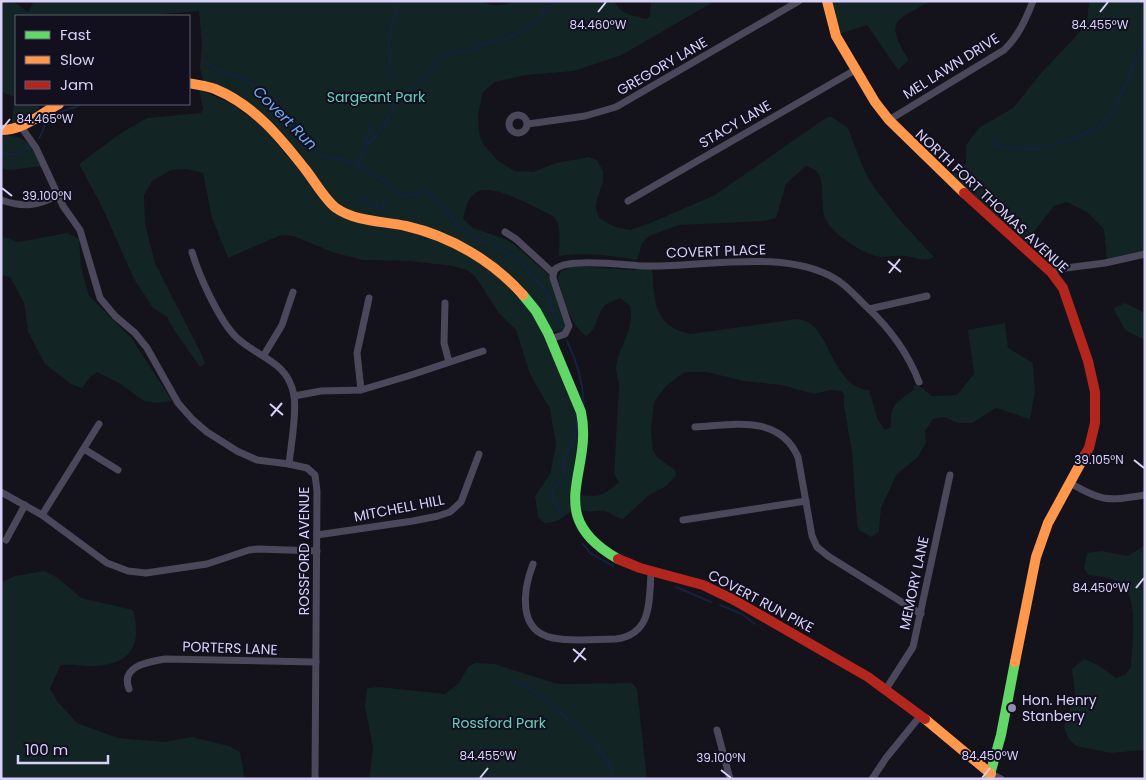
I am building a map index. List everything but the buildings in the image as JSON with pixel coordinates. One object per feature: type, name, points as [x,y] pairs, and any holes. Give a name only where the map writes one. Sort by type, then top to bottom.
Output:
[{"type":"street","name":"GREGORY LANE","points":[[528,124],[585,116],[616,107],[799,1]]},
{"type":"street","name":"NORTH FORT THOMAS AVENUE","points":[[827,1],[835,34],[875,102],[889,120],[968,198],[1051,272],[1064,288],[1088,361],[1094,392],[1095,416],[1092,440],[1048,523],[1036,557],[1001,735],[990,776]]},
{"type":"street","name":"MEL LAWN DRIVE","points":[[889,120],[1004,50],[1024,23],[1033,1]]},
{"type":"street","name":"STACY LANE","points":[[628,201],[856,70]]},
{"type":"street","name":"COVERT RUN PIKE","points":[[190,83],[222,93],[247,107],[261,118],[335,207],[344,213],[366,220],[418,229],[451,242],[477,256],[507,280],[531,304],[551,339],[572,389],[582,420],[582,439],[574,497],[578,518],[590,538],[602,549],[629,565],[651,573],[705,585],[793,632],[886,689],[921,715],[990,776]]},
{"type":"street","points":[[1,130],[11,131],[22,128],[57,105]]},
{"type":"street","name":"ROSSFORD AVENUE","points":[[22,128],[36,148],[63,206],[80,230],[100,298],[115,316],[139,338],[151,355],[178,403],[193,420],[213,436],[237,451],[257,460],[289,464],[310,470],[317,479],[315,779]]},
{"type":"street","points":[[1,200],[19,205],[34,205],[44,203],[58,196]]},
{"type":"street","points":[[506,232],[553,273],[555,285],[569,326],[565,334],[551,339]]},
{"type":"street","points":[[192,252],[203,281],[230,330],[244,343],[282,369],[287,377],[294,396],[289,464]]},
{"type":"street","points":[[1051,272],[1058,269],[1114,262],[1145,254]]},
{"type":"street","name":"COVERT PLACE","points":[[553,273],[558,267],[586,263],[681,266],[781,262],[814,270],[836,279],[869,309],[893,335],[905,352],[919,382]]},
{"type":"street","points":[[264,355],[282,325],[292,292]]},
{"type":"street","points":[[869,309],[926,296]]},
{"type":"street","points":[[361,390],[357,353],[369,298]]},
{"type":"street","points":[[445,303],[444,343],[449,362]]},
{"type":"street","points":[[294,396],[321,391],[361,390],[483,351]]},
{"type":"street","points":[[42,515],[99,424]]},
{"type":"street","points":[[695,427],[753,425],[769,428],[779,433],[792,445],[798,457],[812,536],[821,551],[921,614]]},
{"type":"street","points":[[84,449],[118,470]]},
{"type":"street","name":"MITCHELL HILL","points":[[317,535],[413,521],[450,512],[461,502],[479,454]]},
{"type":"street","name":"MEMORY LANE","points":[[886,689],[913,647],[950,474]]},
{"type":"street","points":[[1070,482],[1086,493],[1099,498],[1114,500],[1145,495]]},
{"type":"street","points":[[1,492],[42,515],[107,563],[139,572],[207,564],[249,550],[317,551]]},
{"type":"street","points":[[683,520],[806,501]]},
{"type":"street","points":[[6,540],[25,505]]},
{"type":"street","points":[[533,564],[526,587],[526,612],[538,632],[544,636],[560,639],[624,638],[637,630],[642,625],[648,610],[651,573]]},
{"type":"street","name":"PORTERS LANE","points":[[129,689],[126,682],[129,673],[138,666],[165,659],[316,662]]},
{"type":"street","points":[[872,779],[886,758],[921,715]]},
{"type":"street","points":[[717,730],[730,779]]},
{"type":"street","points":[[990,776],[1001,779]]},
{"type":"green space","name":"Sargeant Park","points":[[1,1],[13,1],[28,12],[34,1],[480,1],[498,5],[516,1],[614,1],[624,12],[646,19],[650,16],[651,1],[715,1],[622,55],[574,71],[526,75],[495,82],[483,92],[478,115],[479,133],[483,144],[498,161],[515,171],[533,172],[556,163],[589,157],[597,160],[603,171],[603,182],[596,208],[599,218],[615,227],[630,230],[715,195],[827,117],[832,117],[848,128],[864,170],[874,187],[897,217],[934,257],[923,260],[901,256],[874,256],[851,244],[837,234],[827,222],[824,215],[819,175],[814,169],[806,166],[786,184],[776,218],[764,221],[679,225],[649,236],[642,243],[637,260],[580,254],[559,256],[559,229],[553,216],[504,194],[484,190],[477,192],[469,200],[463,219],[473,228],[505,239],[515,245],[550,276],[566,324],[563,331],[553,332],[489,259],[358,214],[335,201],[284,136],[203,81],[200,68],[202,44],[199,11],[157,15],[15,15],[15,105],[38,105],[39,108],[23,121],[12,125],[14,97],[1,92]]},
{"type":"green space","points":[[831,1],[931,1],[909,13],[897,23],[895,29],[897,37],[909,60],[898,70],[867,25],[839,34]]},
{"type":"green space","points":[[1089,1],[1145,1],[1145,250],[1107,260],[1104,229],[1087,212],[1067,202],[1054,206],[1030,237],[1028,246],[949,173],[957,172],[966,164],[966,145],[980,127],[1013,108],[1042,72],[1077,35],[1087,22]]},
{"type":"green space","points":[[199,89],[232,104],[262,126],[328,204],[341,216],[358,223],[406,231],[440,241],[477,261],[500,278],[525,301],[537,320],[561,372],[580,425],[569,499],[571,510],[565,516],[556,521],[544,523],[538,517],[535,496],[550,474],[556,445],[550,409],[530,374],[516,330],[498,312],[475,276],[467,270],[453,266],[409,261],[363,260],[335,253],[293,236],[281,235],[228,258],[212,218],[203,173],[186,169],[171,170],[152,181],[144,195],[145,224],[155,263],[202,355],[205,364],[200,367],[167,317],[153,308],[134,279],[103,209],[79,164],[121,133],[147,118],[201,113],[203,109]]},
{"type":"green space","points":[[1,135],[17,137],[27,142],[41,166],[12,170],[1,169]]},
{"type":"green space","points":[[67,233],[79,239],[81,267],[89,296],[132,339],[172,401],[157,403],[144,401],[119,383],[97,372],[90,377],[82,388],[71,384],[45,364],[28,332],[24,303],[10,277],[1,275],[1,236],[18,242]]},
{"type":"green space","points":[[575,266],[633,270],[652,269],[658,311],[669,325],[690,334],[797,319],[807,321],[816,329],[848,380],[858,387],[869,390],[878,420],[885,430],[891,427],[893,408],[914,389],[913,385],[919,386],[932,396],[957,395],[974,374],[968,330],[1005,323],[1008,348],[1033,363],[1035,392],[1030,419],[996,408],[972,423],[958,423],[944,417],[933,419],[925,431],[926,442],[918,457],[897,474],[881,508],[879,532],[871,537],[859,530],[857,524],[852,453],[844,406],[844,394],[841,391],[830,390],[814,394],[782,385],[744,381],[706,372],[685,372],[666,386],[654,402],[651,429],[653,450],[657,457],[675,470],[676,476],[666,486],[648,496],[623,519],[605,511],[588,512],[581,510],[578,507],[579,495],[593,496],[601,494],[619,482],[614,474],[619,385],[616,369],[631,315],[630,306],[620,298],[604,306],[590,333],[586,336],[580,331],[571,318],[558,279],[561,271]]},
{"type":"green space","points":[[1125,303],[1145,313],[1145,344],[1143,339],[1125,330],[1113,308]]},
{"type":"green space","points":[[1145,545],[1145,750],[1110,753],[1076,746],[1068,738],[1064,727],[1075,694],[1072,669],[1084,659],[1098,665],[1116,678],[1125,675],[1131,667],[1133,637],[1132,604],[1129,595],[1125,588],[1117,582],[1108,578],[1089,575],[1084,569],[1087,553],[1102,551],[1128,556]]},
{"type":"green space","points":[[44,571],[58,578],[81,598],[133,610],[136,637],[128,654],[110,664],[98,666],[60,666],[50,689],[58,702],[77,723],[118,738],[164,742],[192,737],[229,746],[240,752],[245,779],[1,779],[1,583],[15,576]]},
{"type":"green space","name":"Rossford Park","points":[[475,663],[494,664],[558,684],[632,683],[637,689],[647,779],[369,779],[373,748],[365,707],[367,688],[380,687],[445,694],[459,683],[468,667]]},
{"type":"waterway","points":[[358,165],[364,149],[385,124],[394,106],[428,74],[438,58],[459,51],[467,53],[487,43],[516,35],[540,18],[547,7],[556,4],[558,1]]},
{"type":"waterway","points":[[394,80],[389,67],[389,40],[397,6]]},
{"type":"waterway","points":[[993,143],[1005,148],[1035,149],[1069,140],[1099,128],[1116,107],[1145,39]]},
{"type":"waterway","name":"Covert Run","points":[[206,62],[217,70],[239,77],[253,85],[273,108],[325,157],[344,160],[357,165],[405,196],[427,191],[449,212],[456,225],[506,252],[522,263],[548,294],[553,313],[562,329]]},
{"type":"waterway","name":"Covert Run","points":[[39,138],[51,117],[78,105]]},
{"type":"waterway","points":[[367,144],[366,140],[372,125]]},
{"type":"waterway","name":"Covert Run","points":[[1,152],[16,154],[28,147]]},
{"type":"waterway","points":[[357,197],[382,210],[385,200]]},
{"type":"waterway","name":"Covert Run","points":[[567,341],[579,372],[584,405]]},
{"type":"waterway","name":"Covert Run","points":[[562,514],[552,498],[552,491],[564,475],[563,463],[575,435],[577,420]]},
{"type":"waterway","name":"Covert Run","points":[[583,544],[590,553],[613,566]]},
{"type":"waterway","name":"Covert Run","points":[[676,587],[711,602]]},
{"type":"waterway","name":"Covert Run","points":[[720,605],[742,614],[755,624]]},
{"type":"waterway","points":[[513,681],[525,685],[559,711],[596,744],[607,761],[615,779]]},
{"type":"traffic: fast","points":[[523,295],[536,311],[548,333],[581,412],[583,434],[576,492],[576,509],[582,526],[595,543],[618,559]]},
{"type":"traffic: fast","points":[[989,778],[1001,735],[1015,662]]},
{"type":"traffic: slow","points":[[827,1],[836,36],[875,102],[889,120],[964,193]]},
{"type":"traffic: slow","points":[[190,83],[215,89],[254,113],[286,145],[336,208],[361,219],[406,226],[439,236],[484,261],[498,271],[523,295]]},
{"type":"traffic: slow","points":[[1,130],[25,124],[57,105]]},
{"type":"traffic: slow","points":[[1015,662],[1036,557],[1048,523],[1085,455]]},
{"type":"traffic: slow","points":[[925,719],[991,774]]},
{"type":"traffic: jam","points":[[964,193],[1051,272],[1063,288],[1088,361],[1095,392],[1095,423],[1089,448],[1085,455]]},
{"type":"traffic: jam","points":[[618,559],[640,568],[703,585],[734,600],[868,677],[925,719]]},
{"type":"place","name":"Hon. Henry Stanbery","points":[[1012,708]]}]
